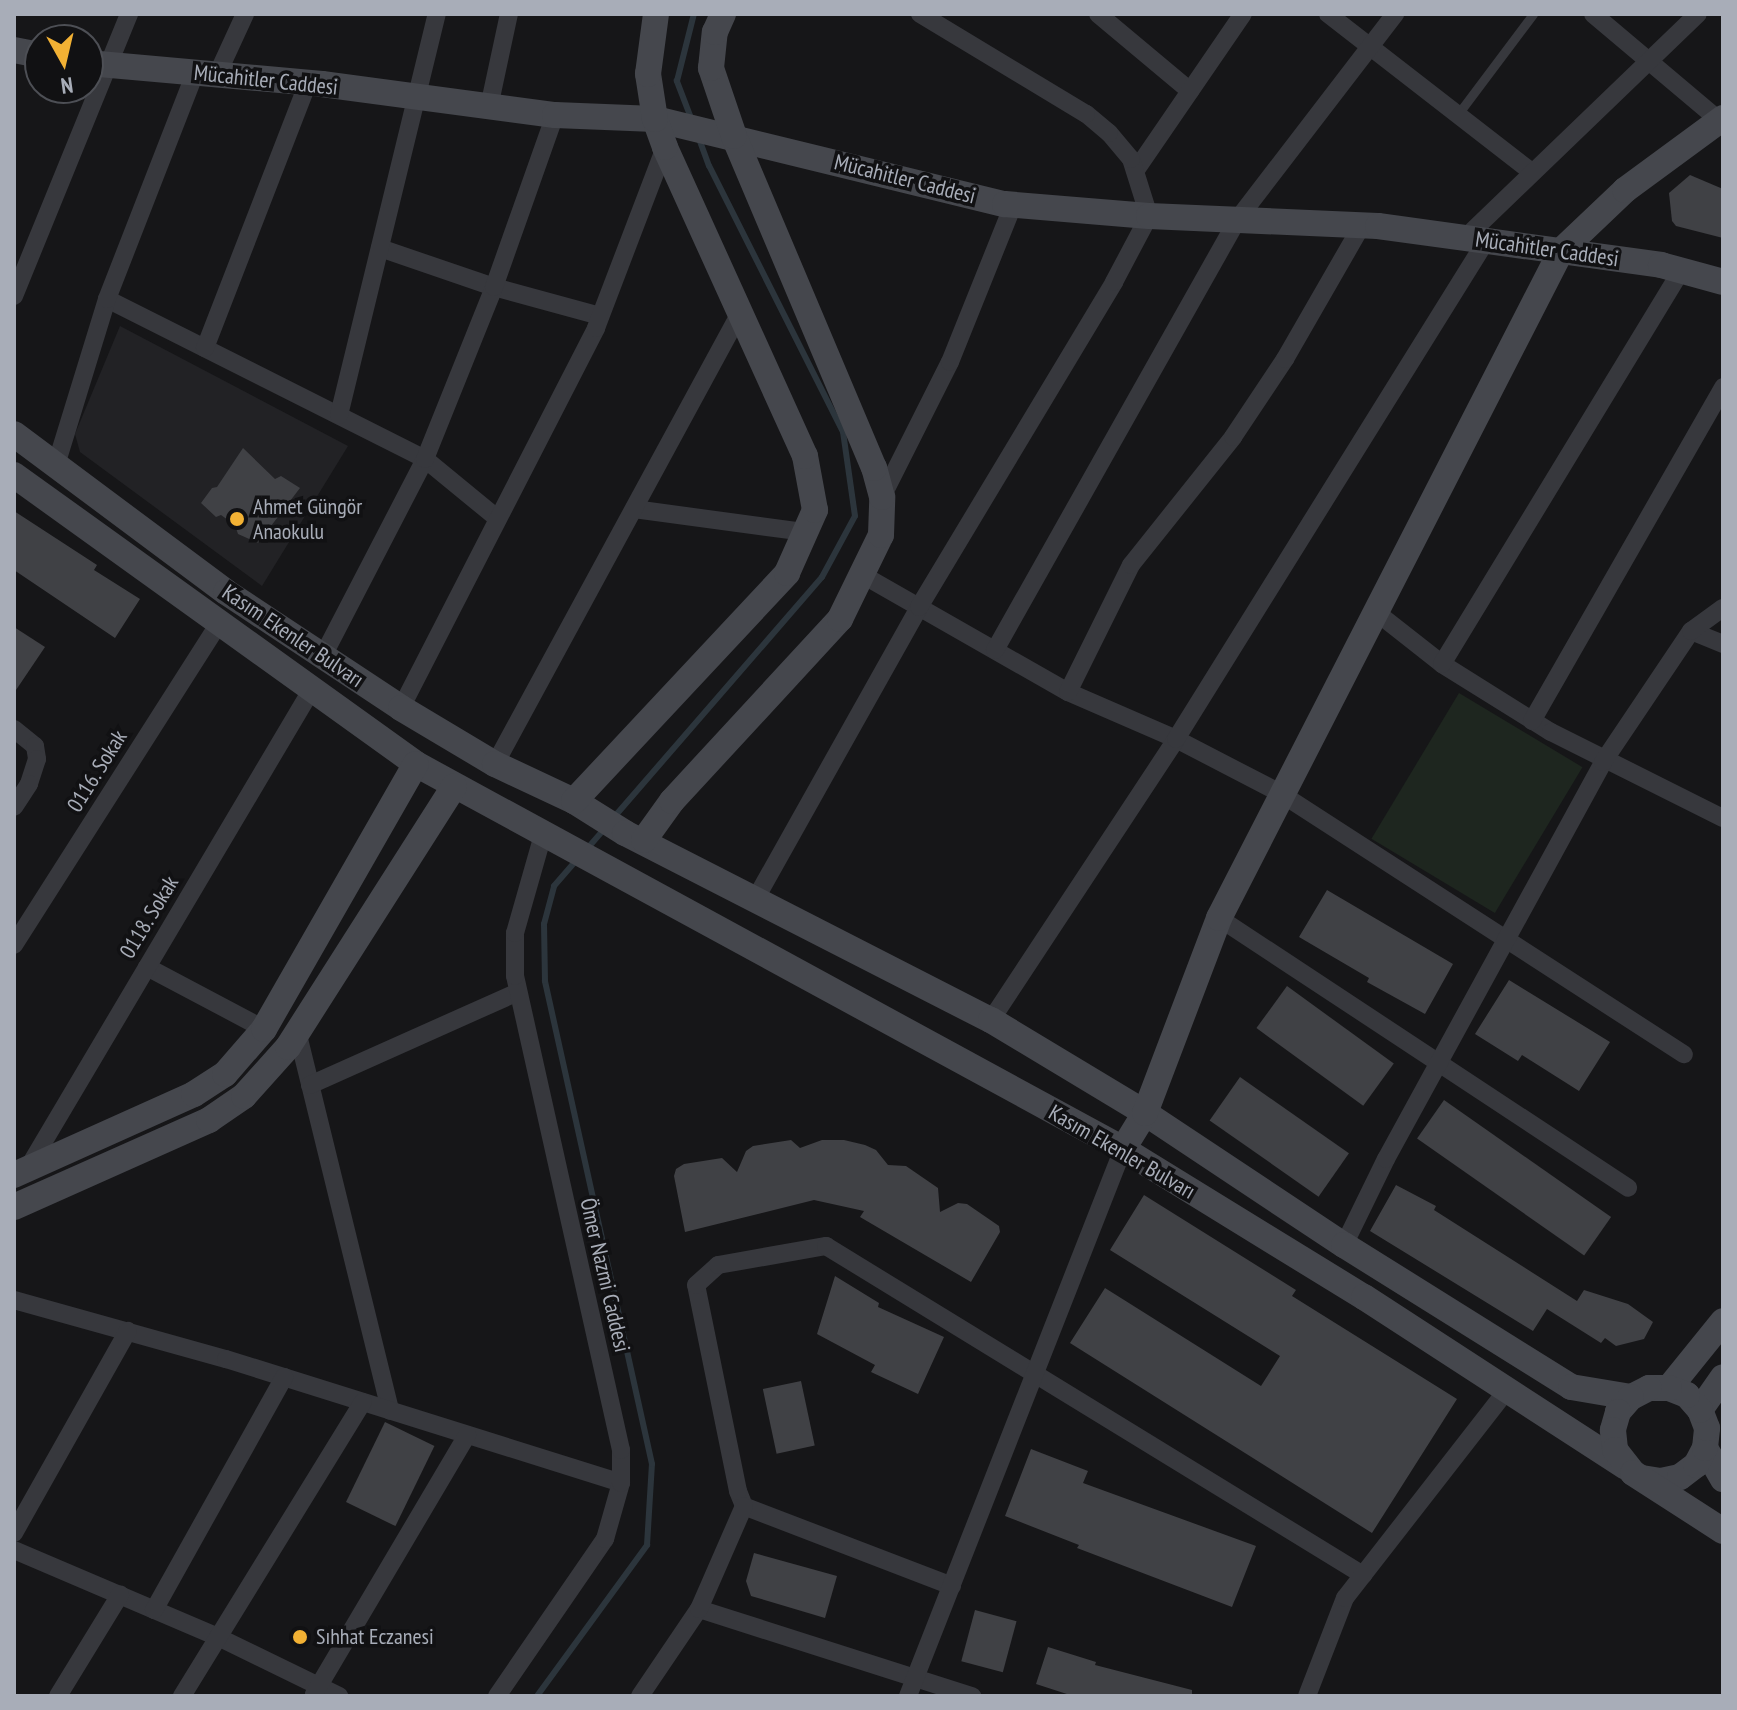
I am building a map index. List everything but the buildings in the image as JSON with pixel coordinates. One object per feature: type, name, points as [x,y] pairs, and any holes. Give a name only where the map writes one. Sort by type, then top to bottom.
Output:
[{"type":"street","points":[[104,54],[129,14]]},
{"type":"street","points":[[56,465],[107,299],[206,74],[245,14]]},
{"type":"street","points":[[339,415],[437,14]]},
{"type":"street","points":[[489,107],[509,14]]},
{"type":"street","points":[[581,806],[787,573],[815,510],[805,456],[655,119],[648,74],[656,14]]},
{"type":"street","points":[[634,837],[672,801],[840,619],[881,535],[882,497],[874,468],[734,136],[711,68],[715,32],[723,14]]},
{"type":"street","points":[[756,898],[919,607],[1114,282],[1149,216],[1131,159],[1109,133],[1086,114],[920,14]]},
{"type":"street","points":[[1098,14],[1190,91]]},
{"type":"street","points":[[1136,170],[1243,14]]},
{"type":"street","points":[[1328,14],[1532,172]]},
{"type":"street","points":[[995,650],[1237,220],[1395,14]]},
{"type":"street","points":[[908,1696],[1123,1149],[1145,1113],[1219,918],[1280,793],[1561,251],[1625,190],[1721,119],[1593,14]]},
{"type":"street","points":[[991,1020],[1176,739],[1476,239],[1532,172],[1698,14]]},
{"type":"street","name":"Mücahitler Caddesi","points":[[104,65],[308,83],[555,115],[655,119],[1013,205],[1149,216],[1362,225],[1682,270],[1723,282]]},
{"type":"street","points":[[205,348],[308,83]]},
{"type":"street","points":[[14,296],[84,104]]},
{"type":"street","points":[[323,656],[425,459],[494,287],[555,115]]},
{"type":"street","points":[[401,708],[600,316],[665,147]]},
{"type":"street","points":[[882,497],[950,362],[1013,205]]},
{"type":"street","points":[[1068,692],[1131,565],[1233,437],[1285,359],[1362,225]]},
{"type":"street","points":[[380,248],[494,287],[600,316]]},
{"type":"street","points":[[1442,664],[1682,270]]},
{"type":"street","points":[[107,299],[425,459],[498,519]]},
{"type":"street","points":[[495,764],[740,313]]},
{"type":"street","points":[[1532,721],[1723,387]]},
{"type":"street","name":"Kasım Ekenler Bulvarı","points":[[14,434],[226,592],[401,708],[495,764],[991,1020],[1145,1113],[1344,1245],[1571,1387],[1631,1397]]},
{"type":"street","name":"Kasım Ekenler Bulvarı","points":[[14,475],[416,764],[1123,1149],[1565,1424],[1723,1531]]},
{"type":"street","points":[[634,509],[805,532]]},
{"type":"street","points":[[861,574],[1068,692],[1176,739],[1280,793],[1684,1054]]},
{"type":"street","points":[[1344,1245],[1603,762],[1691,631],[1723,608]]},
{"type":"street","points":[[1376,612],[1442,664],[1532,721],[1603,762],[1723,818]]},
{"type":"street","name":"0116. Sokak","points":[[14,945],[220,622]]},
{"type":"street","points":[[1691,631],[1723,644]]},
{"type":"street","name":"0118. Sokak","points":[[21,1172],[312,689]]},
{"type":"street","points":[[14,729],[35,746],[37,759],[29,784],[14,807]]},
{"type":"street","points":[[21,1172],[194,1094],[225,1074],[264,1029],[416,764]]},
{"type":"street","points":[[15,1210],[209,1120],[244,1096],[297,1031],[454,786]]},
{"type":"street","name":"Ömer Nazmi Caddesi","points":[[497,1696],[605,1539],[621,1483],[621,1450],[518,992],[515,933],[549,837]]},
{"type":"street","points":[[1219,918],[1440,1061],[1628,1188]]},
{"type":"street","points":[[147,967],[264,1029]]},
{"type":"street","points":[[310,1085],[518,992]]},
{"type":"street","points":[[297,1031],[390,1411]]},
{"type":"street","points":[[640,1696],[699,1609],[744,1506],[738,1491],[696,1285],[718,1265],[826,1246],[1363,1575]]},
{"type":"street","points":[[14,1300],[284,1377],[621,1483]]},
{"type":"street","points":[[1669,1388],[1723,1321]]},
{"type":"street","points":[[14,1533],[128,1331]]},
{"type":"street","points":[[154,1610],[284,1377]]},
{"type":"street","points":[[1700,1410],[1723,1377]]},
{"type":"street","points":[[1649,1388],[1669,1388],[1687,1395],[1700,1410],[1707,1428],[1705,1448],[1696,1465],[1680,1477],[1661,1481],[1634,1472],[1615,1450],[1613,1430],[1618,1412],[1631,1397],[1649,1388]]},
{"type":"street","points":[[1307,1696],[1345,1598],[1507,1390]]},
{"type":"street","points":[[182,1696],[363,1402]]},
{"type":"street","points":[[315,1691],[467,1435]]},
{"type":"street","points":[[1705,1448],[1723,1479]]},
{"type":"street","points":[[744,1506],[952,1586]]},
{"type":"street","points":[[14,1550],[218,1637],[315,1691],[339,1696]]},
{"type":"street","points":[[58,1696],[120,1595]]},
{"type":"street","points":[[699,1609],[972,1696]]},
{"type":"lane","points":[[1458,114],[1533,14]]},
{"type":"shaded area","name":"Ahmet Güngör Anaokulu","points":[[120,326],[348,446],[262,586],[80,452],[75,434]]},
{"type":"shaded area","points":[[1459,693],[1582,767],[1495,913],[1371,839]]},
{"type":"waterway","points":[[691,118],[677,81],[694,14]]},
{"type":"waterway","points":[[615,816],[822,577],[855,516],[843,432],[709,166],[698,136]]},
{"type":"waterway","points":[[586,850],[605,828]]},
{"type":"waterway","points":[[537,1696],[647,1545],[652,1464],[545,981],[544,924],[554,886],[578,858]]},
{"type":"place","name":"Ahmet Güngör Anaokulu","points":[[237,519]]},
{"type":"place","name":"Sıhhat Eczanesi","points":[[300,1637]]}]
